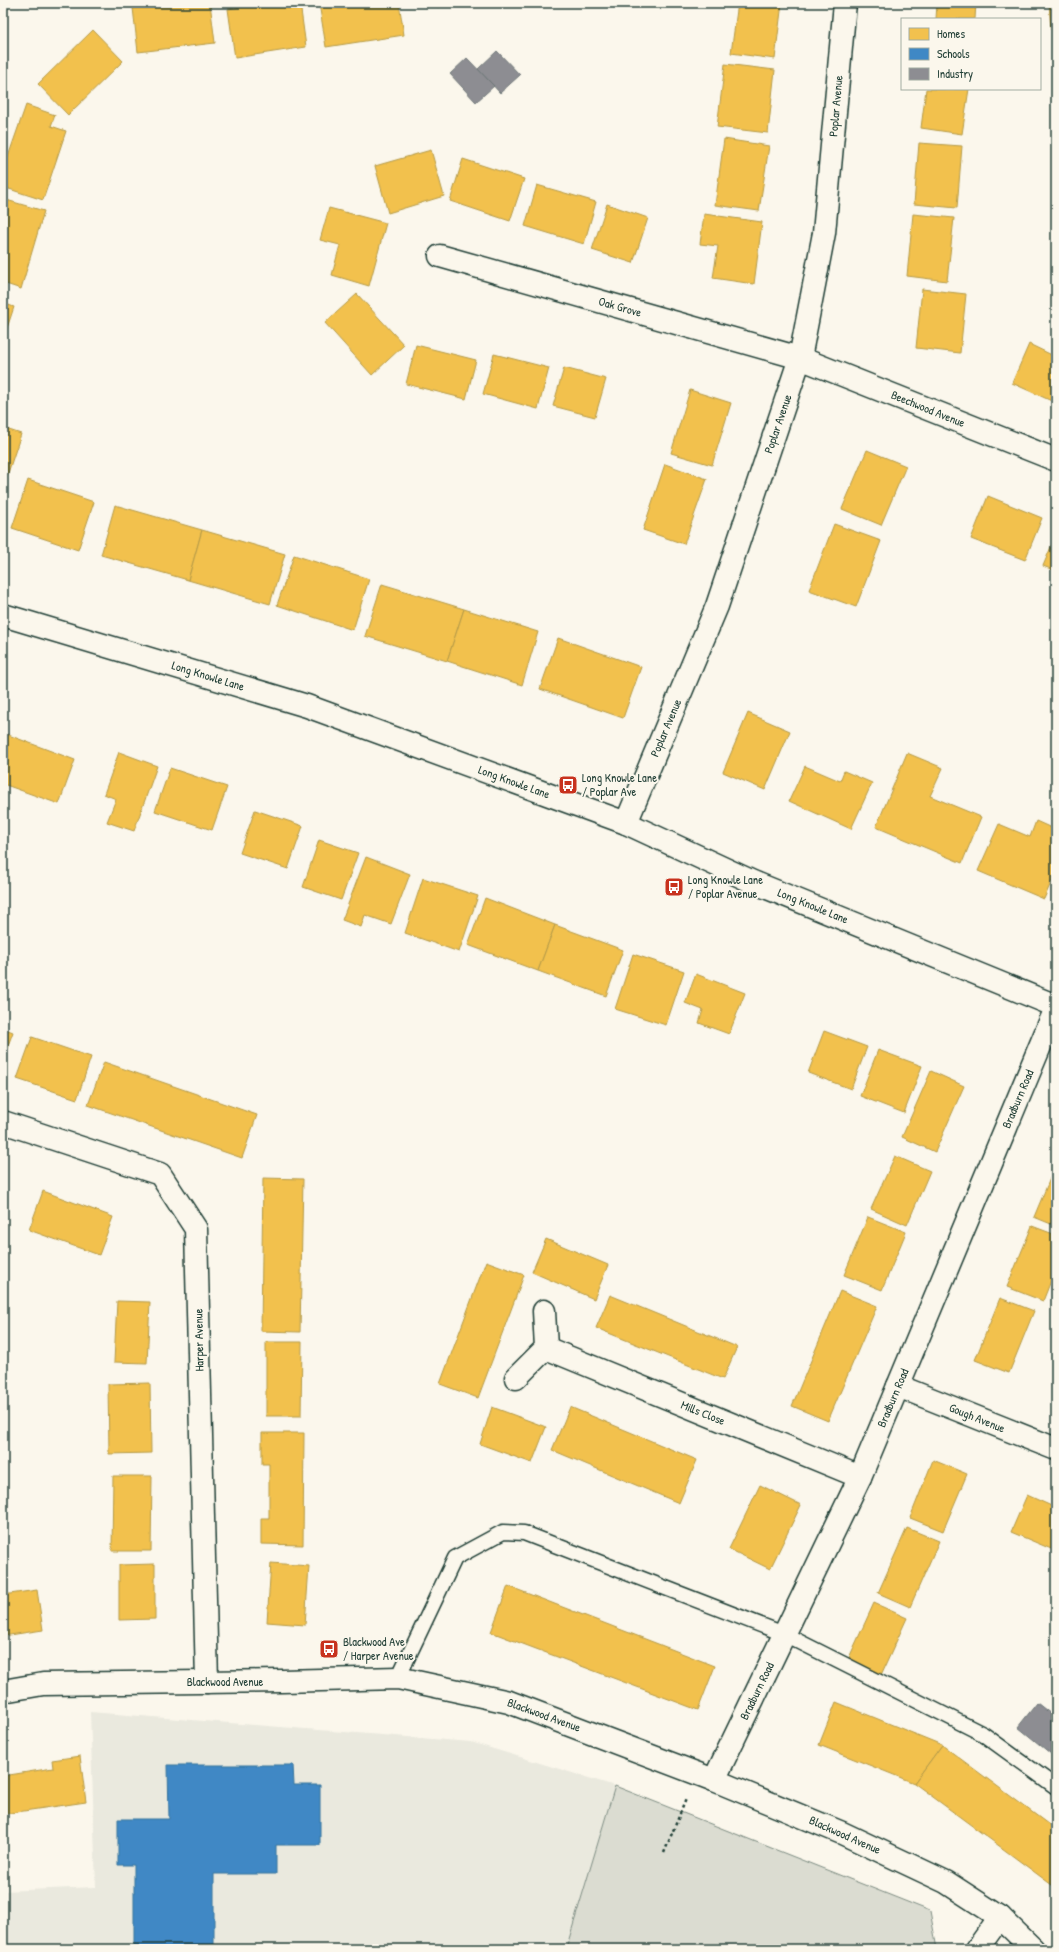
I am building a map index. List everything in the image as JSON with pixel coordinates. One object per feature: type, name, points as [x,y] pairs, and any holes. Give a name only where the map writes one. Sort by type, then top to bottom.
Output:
[{"type":"street","name":"Poplar Avenue","points":[[626,823],[717,606],[800,358],[824,233],[845,3]]},
{"type":"street","name":"Oak Grove","points":[[440,256],[800,358]]},
{"type":"street","name":"Beechwood Avenue","points":[[800,358],[1056,460]]},
{"type":"street","name":"Long Knowle Lane","points":[[3,615],[307,706],[626,823],[753,882],[1056,1007]]},
{"type":"street","name":"Bradburn Road","points":[[705,1776],[784,1634],[860,1477],[1056,1007]]},
{"type":"street","name":"Harper Avenue","points":[[3,1122],[160,1174],[196,1229],[207,1682]]},
{"type":"street","points":[[516,1378],[546,1348],[544,1311]]},
{"type":"street","name":"Mills Close","points":[[546,1348],[860,1477]]},
{"type":"street","name":"Gough Avenue","points":[[898,1386],[1056,1450]]},
{"type":"street","name":"Blackwood Avenue","points":[[3,1691],[43,1684],[398,1678],[509,1702],[705,1776],[842,1832],[939,1879],[1000,1917],[1033,1949]]},
{"type":"street","points":[[976,1949],[1000,1917]]},
{"type":"lane","points":[[398,1678],[455,1558],[504,1532],[524,1533],[784,1634],[983,1734],[1056,1787]]},
{"type":"path","points":[[664,1852],[705,1776]]},
{"type":"shaded area","points":[[90,1712],[471,1742],[615,1786],[566,1949],[3,1949],[3,1891],[96,1887]]},
{"type":"shaded area","points":[[615,1786],[930,1911],[937,1949],[566,1949]]},
{"type":"building: Homes","points":[[175,3],[210,3],[215,43],[138,52],[133,8]]},
{"type":"building: Homes","points":[[268,3],[300,3],[306,47],[235,58],[228,9]]},
{"type":"building: Homes","points":[[319,3],[399,3],[404,35],[326,47]]},
{"type":"building: Homes","points":[[436,3],[462,3],[436,7]]},
{"type":"building: Homes","points":[[738,3],[782,3],[775,59],[731,53]]},
{"type":"building: Homes","points":[[937,3],[976,3],[975,18],[936,18]]},
{"type":"building: Homes","points":[[1049,3],[1056,3],[1056,29],[1051,30]]},
{"type":"building: Homes","points":[[93,30],[123,61],[68,115],[38,84]]},
{"type":"building: Homes","points":[[725,64],[775,70],[768,133],[717,127]]},
{"type":"building: Homes","points":[[926,90],[969,90],[962,134],[921,128]]},
{"type":"building: Homes","points":[[26,105],[55,115],[51,126],[66,131],[43,200],[3,187],[3,171]]},
{"type":"building: Homes","points":[[724,139],[769,146],[759,211],[715,205]]},
{"type":"building: Homes","points":[[919,143],[962,146],[957,208],[914,204]]},
{"type":"building: Homes","points":[[431,150],[444,196],[388,213],[375,166]]},
{"type":"building: Homes","points":[[463,159],[524,179],[510,221],[450,201]]},
{"type":"building: Homes","points":[[537,185],[596,202],[584,244],[525,226]]},
{"type":"building: Homes","points":[[3,199],[44,211],[21,289],[3,283]]},
{"type":"building: Homes","points":[[607,204],[648,218],[633,263],[592,250]]},
{"type":"building: Homes","points":[[329,208],[386,223],[369,286],[332,275],[340,245],[320,240]]},
{"type":"building: Homes","points":[[704,214],[762,222],[754,284],[713,278],[718,246],[700,244]]},
{"type":"building: Homes","points":[[913,214],[954,218],[947,281],[907,276]]},
{"type":"building: Homes","points":[[922,289],[966,294],[960,353],[916,348]]},
{"type":"building: Homes","points":[[357,294],[404,345],[372,375],[325,323]]},
{"type":"building: Homes","points":[[3,303],[14,307],[3,340]]},
{"type":"building: Homes","points":[[1029,344],[1056,357],[1056,403],[1012,383]]},
{"type":"building: Homes","points":[[416,345],[476,360],[466,399],[406,384]]},
{"type":"building: Homes","points":[[494,354],[549,368],[538,409],[483,394]]},
{"type":"building: Homes","points":[[564,368],[606,379],[595,417],[553,406]]},
{"type":"building: Homes","points":[[690,390],[731,403],[712,465],[671,453]]},
{"type":"building: Homes","points":[[3,428],[21,434],[3,488]]},
{"type":"building: Homes","points":[[867,450],[906,466],[881,525],[842,509]]},
{"type":"building: Homes","points":[[665,464],[707,479],[684,544],[643,530]]},
{"type":"building: Homes","points":[[28,480],[94,502],[78,550],[12,528]]},
{"type":"building: Homes","points":[[988,496],[1042,518],[1025,560],[971,539]]},
{"type":"building: Homes","points":[[115,505],[202,530],[188,580],[101,555]]},
{"type":"building: Homes","points":[[834,524],[881,541],[856,607],[809,590]]},
{"type":"building: Homes","points":[[202,530],[285,554],[270,604],[188,580]]},
{"type":"building: Homes","points":[[1056,535],[1056,571],[1043,566]]},
{"type":"building: Homes","points":[[294,555],[369,579],[353,630],[277,605]]},
{"type":"building: Homes","points":[[382,584],[464,609],[447,661],[365,636]]},
{"type":"building: Homes","points":[[464,609],[538,632],[522,685],[447,661]]},
{"type":"building: Homes","points":[[558,638],[641,667],[623,718],[540,689]]},
{"type":"building: Homes","points":[[748,713],[790,731],[765,790],[723,772]]},
{"type":"building: Homes","points":[[3,733],[75,760],[59,804],[3,784]]},
{"type":"building: Homes","points":[[119,752],[157,766],[134,831],[107,822],[116,799],[104,794]]},
{"type":"building: Homes","points":[[907,753],[943,768],[930,796],[981,817],[962,863],[876,827]]},
{"type":"building: Homes","points":[[805,766],[840,781],[844,771],[872,783],[851,829],[789,801]]},
{"type":"building: Homes","points":[[170,768],[227,787],[212,830],[155,811]]},
{"type":"building: Homes","points":[[255,810],[303,826],[288,869],[240,853]]},
{"type":"building: Homes","points":[[1036,821],[1056,830],[1052,844],[1056,845],[1056,871],[1044,899],[978,871],[999,824],[1030,837]]},
{"type":"building: Homes","points":[[319,840],[358,853],[341,900],[303,887]]},
{"type":"building: Homes","points":[[366,857],[410,874],[391,924],[365,915],[361,927],[342,920]]},
{"type":"building: Homes","points":[[423,878],[478,896],[459,952],[405,933]]},
{"type":"building: Homes","points":[[485,898],[555,925],[538,971],[468,945]]},
{"type":"building: Homes","points":[[555,925],[623,950],[606,996],[538,971]]},
{"type":"building: Homes","points":[[633,954],[684,971],[666,1025],[615,1009]]},
{"type":"building: Homes","points":[[696,974],[745,993],[729,1034],[699,1023],[703,1010],[685,1003]]},
{"type":"building: Homes","points":[[3,1028],[13,1032],[3,1059]]},
{"type":"building: Homes","points":[[824,1031],[867,1047],[851,1089],[808,1073]]},
{"type":"building: Homes","points":[[32,1037],[91,1057],[77,1099],[17,1079]]},
{"type":"building: Homes","points":[[878,1050],[922,1066],[904,1113],[860,1096]]},
{"type":"building: Homes","points":[[104,1062],[257,1115],[242,1158],[88,1105]]},
{"type":"building: Homes","points":[[931,1071],[964,1086],[935,1152],[902,1137]]},
{"type":"building: Homes","points":[[895,1156],[930,1171],[907,1225],[871,1209]]},
{"type":"building: Homes","points":[[1056,1164],[1056,1226],[1034,1217]]},
{"type":"building: Homes","points":[[263,1178],[303,1179],[300,1332],[261,1331]]},
{"type":"building: Homes","points":[[43,1191],[113,1217],[99,1255],[29,1230]]},
{"type":"building: Homes","points":[[868,1217],[906,1232],[882,1290],[844,1275]]},
{"type":"building: Homes","points":[[1032,1226],[1056,1235],[1056,1268],[1043,1301],[1007,1287]]},
{"type":"building: Homes","points":[[546,1239],[608,1265],[594,1299],[532,1272]]},
{"type":"building: Homes","points":[[486,1261],[524,1275],[478,1398],[440,1384]]},
{"type":"building: Homes","points":[[840,1291],[877,1306],[828,1421],[792,1406]]},
{"type":"building: Homes","points":[[610,1295],[737,1347],[723,1379],[596,1328]]},
{"type":"building: Homes","points":[[1000,1298],[1034,1311],[1009,1373],[975,1360]]},
{"type":"building: Homes","points":[[117,1301],[150,1302],[147,1363],[114,1362]]},
{"type":"building: Homes","points":[[266,1342],[302,1342],[301,1416],[266,1416]]},
{"type":"building: Homes","points":[[150,1383],[151,1453],[109,1454],[108,1384]]},
{"type":"building: Homes","points":[[492,1407],[546,1427],[532,1463],[480,1444]]},
{"type":"building: Homes","points":[[570,1407],[697,1460],[679,1503],[552,1450]]},
{"type":"building: Homes","points":[[262,1433],[304,1433],[303,1545],[261,1544],[261,1518],[269,1518],[269,1464],[262,1464]]},
{"type":"building: Homes","points":[[933,1460],[967,1474],[943,1531],[910,1518]]},
{"type":"building: Homes","points":[[113,1476],[152,1476],[151,1551],[112,1551]]},
{"type":"building: Homes","points":[[760,1485],[801,1505],[770,1569],[729,1549]]},
{"type":"building: Homes","points":[[1027,1495],[1056,1508],[1056,1551],[1011,1532]]},
{"type":"building: Homes","points":[[907,1528],[939,1541],[910,1607],[878,1593]]},
{"type":"building: Homes","points":[[271,1563],[309,1566],[305,1625],[267,1622]]},
{"type":"building: Homes","points":[[155,1564],[155,1619],[119,1620],[119,1565]]},
{"type":"building: Homes","points":[[508,1586],[715,1666],[698,1710],[491,1632]]},
{"type":"building: Homes","points":[[37,1590],[43,1630],[3,1636],[3,1595]]},
{"type":"building: Homes","points":[[874,1603],[907,1618],[881,1675],[848,1660]]},
{"type":"building: Homes","points":[[836,1702],[942,1745],[914,1783],[819,1745]]},
{"type":"building: Homes","points":[[942,1745],[1056,1830],[1056,1888],[914,1783]]},
{"type":"building: Homes","points":[[80,1756],[86,1802],[3,1814],[3,1776],[53,1768],[52,1760]]},
{"type":"building: Schools","points":[[168,1765],[293,1765],[294,1785],[320,1785],[320,1845],[276,1845],[276,1874],[214,1874],[214,1949],[134,1949],[134,1865],[118,1865],[118,1819],[169,1819]]},
{"type":"building: Industry","points":[[497,51],[520,75],[500,93],[478,69]]},
{"type":"building: Industry","points":[[467,58],[494,86],[476,102],[450,74]]},
{"type":"building: Industry","points":[[1037,1703],[1056,1718],[1056,1758],[1018,1727]]},
{"type":"place","name":"Long Knowle Lane / Poplar Ave","points":[[568,785]]},
{"type":"place","name":"Long Knowle Lane / Poplar Avenue","points":[[674,887]]},
{"type":"place","name":"Blackwood Ave / Harper Avenue","points":[[329,1649]]}]
